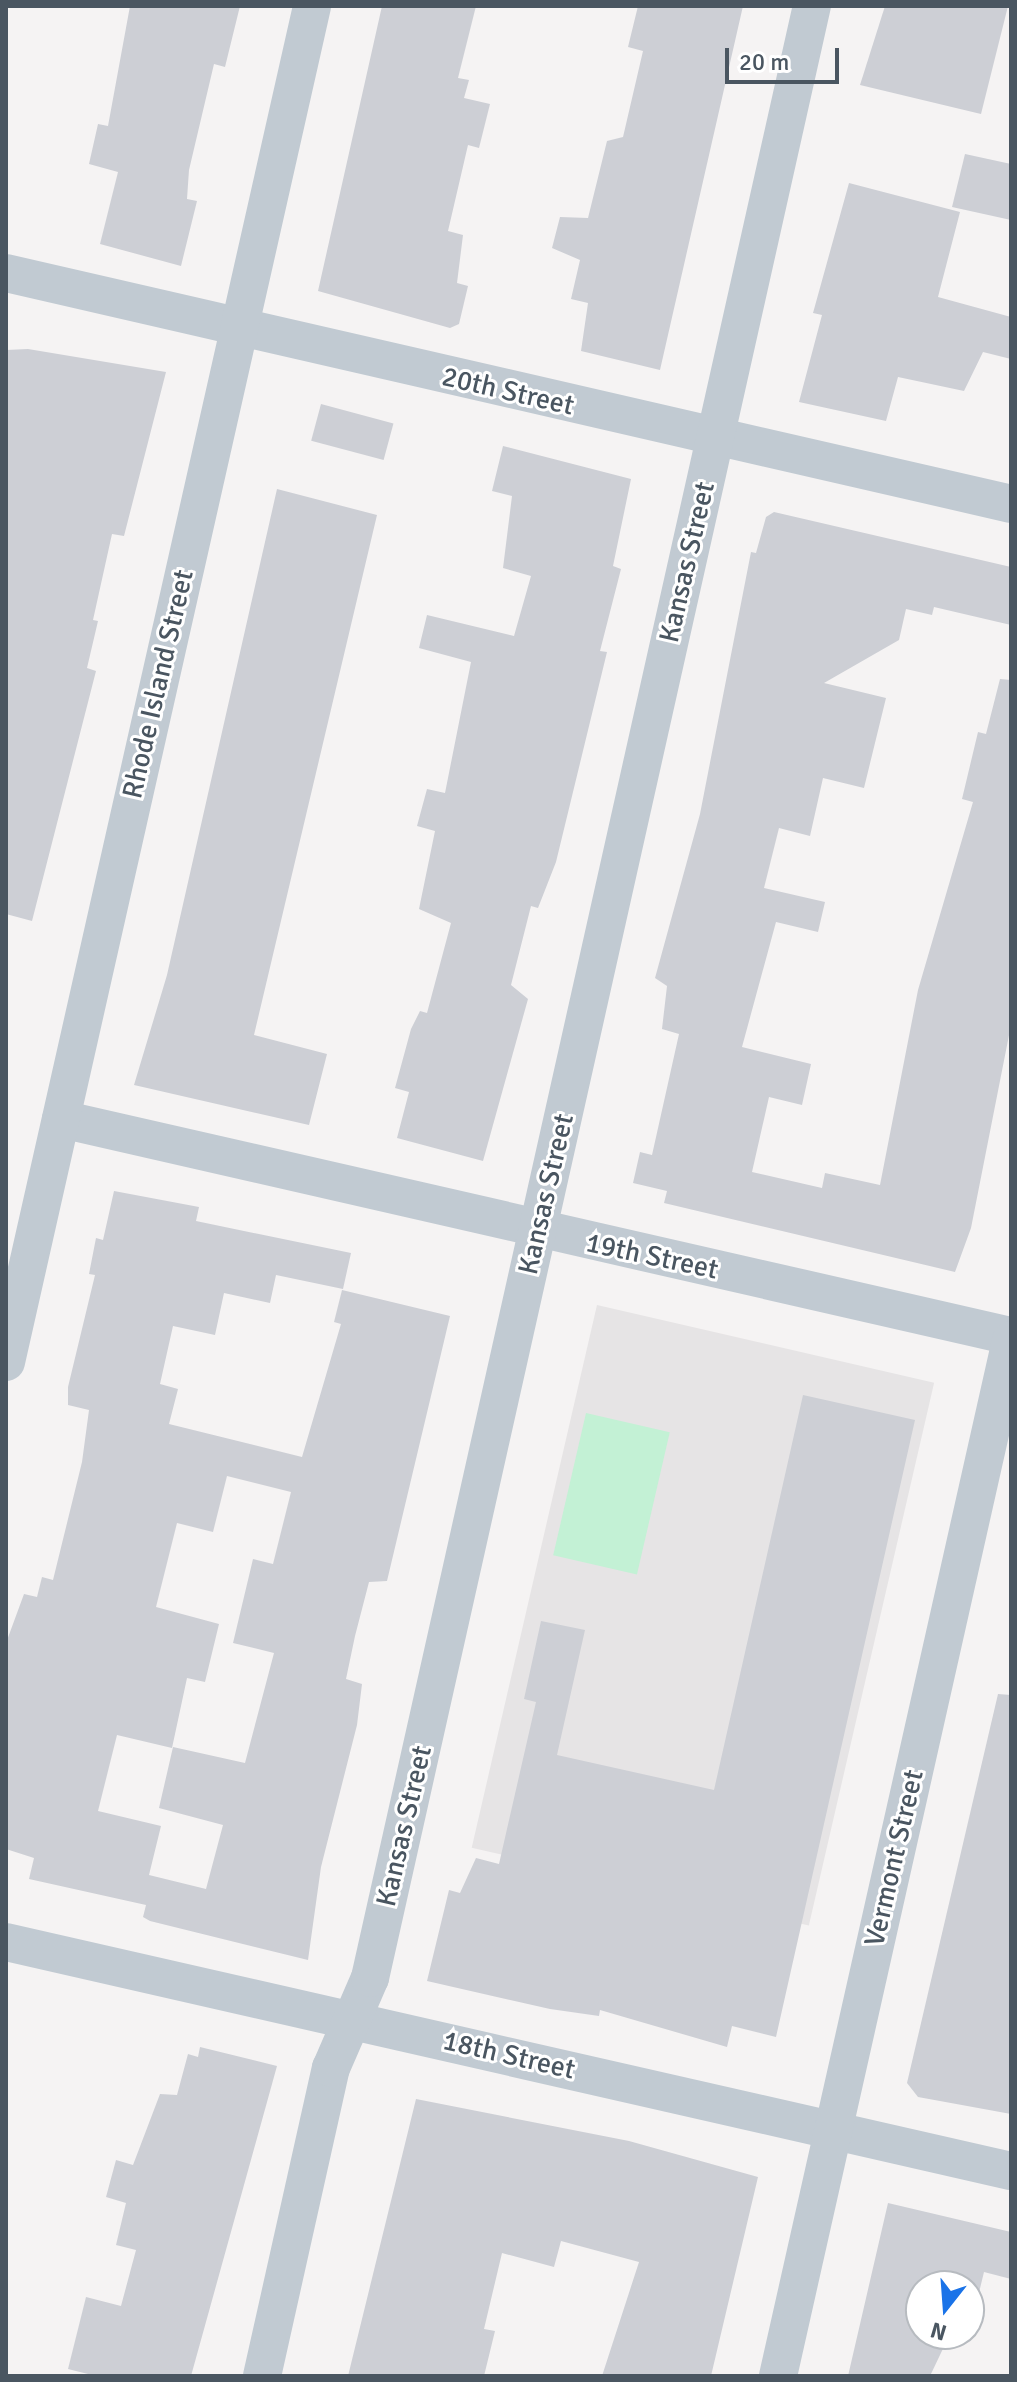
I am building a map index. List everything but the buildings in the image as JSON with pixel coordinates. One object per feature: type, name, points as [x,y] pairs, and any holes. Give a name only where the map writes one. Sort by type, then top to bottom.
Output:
[{"type":"street","name":"Rhode Island Street","points":[[6,1362],[312,6]]},
{"type":"street","name":"Kansas Street","points":[[262,2376],[331,2068],[370,1978],[812,6]]},
{"type":"street","name":"20th Street","points":[[6,273],[238,329],[1011,504]]},
{"type":"street","name":"19th Street","points":[[61,1119],[1011,1338]]},
{"type":"street","name":"Vermont Street","points":[[778,2376],[1011,1338]]},
{"type":"street","name":"18th Street","points":[[6,1942],[1011,2171]]},
{"type":"shaded area","points":[[597,1305],[934,1383],[809,1926],[472,1848]]},
{"type":"green space","points":[[586,1413],[670,1432],[637,1575],[553,1555]]}]
